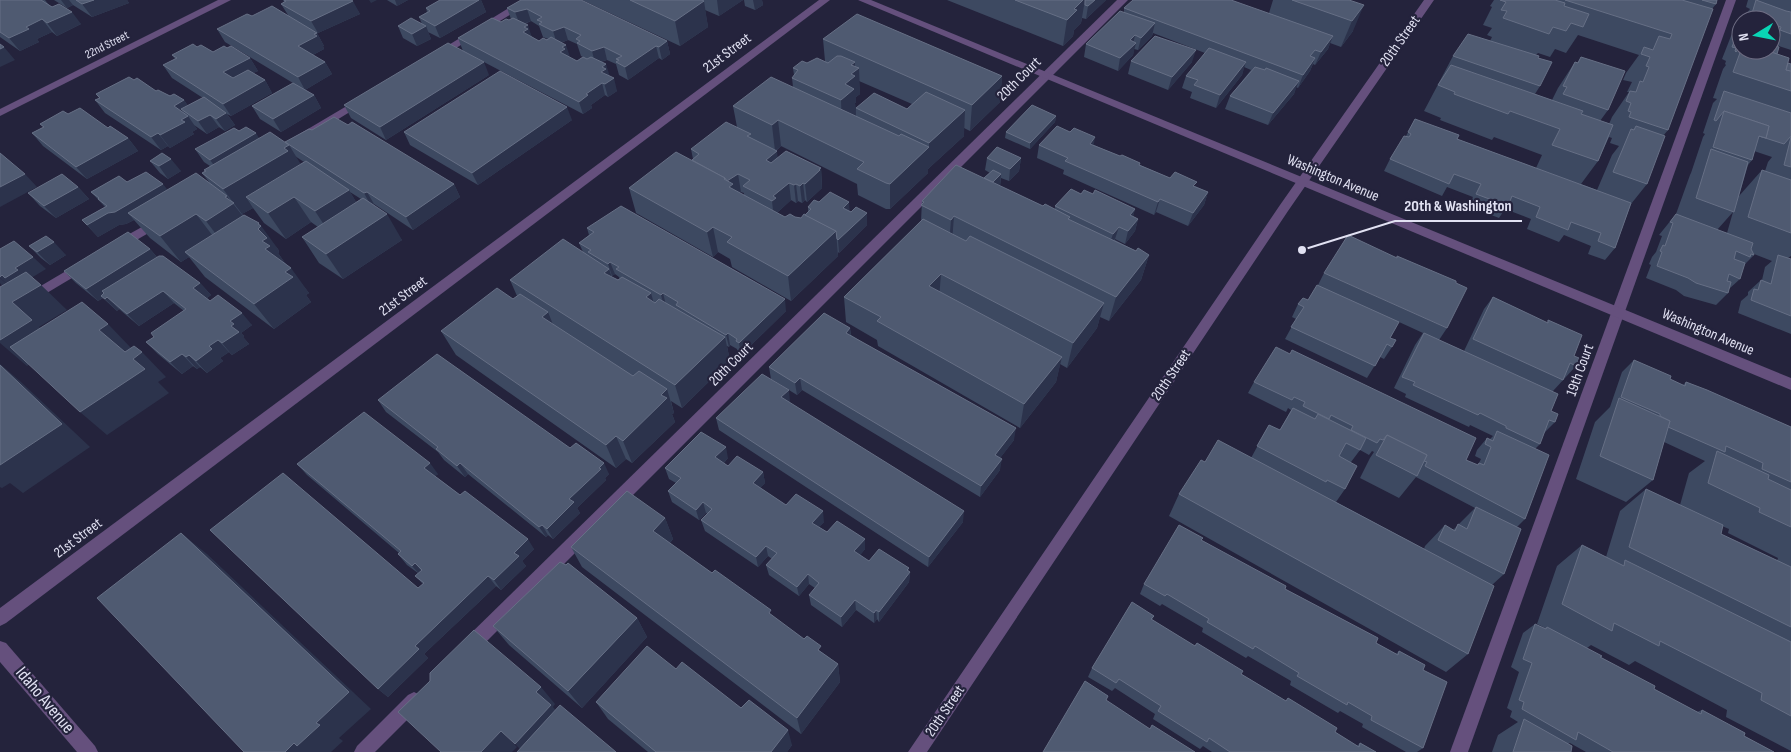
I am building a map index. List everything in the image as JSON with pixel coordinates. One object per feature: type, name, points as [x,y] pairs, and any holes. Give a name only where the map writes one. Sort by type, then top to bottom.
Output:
[{"type":"street","name":"22nd Street","points":[[0,113],[226,0]]},
{"type":"street","points":[[427,61],[530,0]]},
{"type":"street","name":"21st Street","points":[[0,618],[825,0]]},
{"type":"street","name":"Washington Avenue","points":[[863,0],[1791,384]]},
{"type":"street","name":"20th Court","points":[[455,661],[1045,75],[1123,0]]},
{"type":"street","name":"20th Street","points":[[917,752],[1302,182],[1429,0]]},
{"type":"street","name":"19th Court","points":[[1460,752],[1730,0]]},
{"type":"street","points":[[290,143],[376,92]]},
{"type":"street","points":[[111,250],[171,214]]},
{"type":"street","points":[[0,316],[94,260]]},
{"type":"street","name":"Idaho Avenue","points":[[0,649],[89,752]]},
{"type":"street","points":[[363,752],[426,689]]},
{"type":"building","points":[[0,0],[41,0],[52,7],[59,4],[72,12],[47,23],[42,19],[26,27],[29,29],[9,38],[0,32]]},
{"type":"building","points":[[76,0],[94,0],[82,4]]},
{"type":"building","points":[[284,0],[353,1],[311,21],[281,4],[286,1]]},
{"type":"building","points":[[440,0],[479,0],[435,26],[419,17],[430,11],[426,8]]},
{"type":"building","points":[[521,0],[581,0],[667,41],[659,47],[656,46],[625,67],[616,62],[619,60],[616,59],[622,56],[604,47],[592,51],[577,43],[580,41],[576,39],[581,35],[564,27],[553,31],[539,24],[542,22],[537,20],[542,17],[527,9],[515,12],[507,8]]},
{"type":"building","points":[[630,0],[702,0],[704,1],[675,21]]},
{"type":"building","points":[[1015,0],[1083,0],[1074,9],[1077,10],[1067,20]]},
{"type":"building","points":[[1085,0],[1095,0],[1088,6],[1085,5]]},
{"type":"building","points":[[1133,0],[1231,0],[1333,36],[1321,52],[1315,50],[1310,56],[1315,58],[1303,75],[1124,8]]},
{"type":"building","points":[[1292,0],[1349,0],[1364,5],[1352,21]]},
{"type":"building","points":[[1500,0],[1555,0],[1565,3],[1564,6],[1589,14],[1583,27],[1571,23],[1566,31],[1553,27],[1549,34],[1503,18],[1507,11],[1501,10],[1506,2]]},
{"type":"building","points":[[1565,0],[1682,0],[1713,9],[1668,130],[1629,117],[1631,112],[1628,111],[1631,103],[1626,101],[1630,91],[1636,92],[1640,81],[1643,82],[1649,67],[1646,66],[1650,57],[1641,54],[1644,47],[1653,50],[1659,36],[1670,39],[1672,34]]},
{"type":"building","points":[[1702,0],[1717,0],[1716,4]]},
{"type":"building","points":[[1756,0],[1791,12],[1791,34],[1781,30],[1781,10],[1753,10]]},
{"type":"building","points":[[272,6],[317,33],[314,34],[317,36],[298,46],[325,62],[298,77],[217,29],[247,14],[252,16]]},
{"type":"building","points":[[1120,11],[1155,23],[1141,38],[1135,35],[1130,40],[1136,43],[1120,58],[1086,44]]},
{"type":"building","points":[[857,14],[1002,76],[972,105],[823,39]]},
{"type":"building","points":[[411,18],[426,26],[412,34],[398,26]]},
{"type":"building","points":[[492,18],[501,22],[513,18],[528,25],[524,27],[528,29],[523,32],[539,41],[543,38],[547,40],[551,37],[566,45],[562,47],[565,49],[560,52],[577,61],[583,57],[587,59],[591,57],[606,64],[602,67],[606,69],[601,72],[614,78],[605,84],[602,83],[586,94],[588,95],[579,102],[458,38]]},
{"type":"building","points":[[1468,34],[1539,56],[1538,58],[1552,62],[1540,86],[1453,56]]},
{"type":"building","points":[[1155,36],[1196,50],[1172,77],[1131,61]]},
{"type":"building","points":[[448,43],[484,62],[380,127],[344,105]]},
{"type":"building","points":[[193,44],[197,47],[201,45],[213,52],[224,46],[227,48],[231,46],[250,58],[223,72],[233,78],[248,70],[265,80],[223,104],[163,65],[177,58],[172,55]]},
{"type":"building","points":[[1209,48],[1246,62],[1220,95],[1194,85],[1198,80],[1186,76]]},
{"type":"building","points":[[1781,55],[1789,58],[1786,70],[1791,71],[1791,91],[1733,72],[1737,60],[1781,60]]},
{"type":"building","points":[[837,56],[855,62],[851,65],[859,68],[851,74],[855,76],[845,84],[854,89],[841,100],[792,78],[798,70],[793,68],[802,61],[807,63],[817,58],[828,63]]},
{"type":"building","points":[[1581,57],[1625,71],[1608,110],[1563,94],[1567,87],[1563,86],[1575,62],[1578,63]]},
{"type":"building","points":[[1788,63],[1791,64],[1791,71],[1786,70]]},
{"type":"building","points":[[1451,65],[1583,111],[1581,114],[1613,125],[1598,161],[1552,145],[1560,129],[1510,111],[1508,114],[1454,94],[1455,92],[1438,85]]},
{"type":"building","points":[[1255,67],[1265,70],[1266,68],[1299,81],[1273,113],[1230,96]]},
{"type":"building","points":[[500,71],[567,107],[472,173],[404,132]]},
{"type":"building","points":[[129,77],[134,80],[137,78],[156,91],[158,90],[170,96],[174,94],[184,100],[174,106],[188,116],[181,120],[185,122],[160,135],[158,133],[151,137],[95,100],[100,98],[96,94]]},
{"type":"building","points":[[771,77],[899,136],[901,134],[929,147],[890,184],[886,183],[857,169],[864,162],[778,120],[772,125],[733,106]]},
{"type":"building","points":[[293,83],[314,95],[273,119],[252,106]]},
{"type":"building","points":[[1724,91],[1791,113],[1791,136],[1784,144],[1759,136],[1766,138],[1769,126],[1724,111],[1716,121],[1714,120]]},
{"type":"building","points":[[926,92],[965,110],[929,143],[856,108],[874,93],[907,109]]},
{"type":"building","points":[[204,97],[226,113],[216,119],[210,115],[198,121],[181,109]]},
{"type":"building","points":[[1032,105],[1056,116],[1030,143],[1006,132]]},
{"type":"building","points":[[80,108],[108,128],[110,126],[128,138],[76,167],[32,133],[44,127],[40,124],[63,111],[68,114]]},
{"type":"building","points":[[1724,111],[1769,126],[1766,138],[1759,136],[1752,160],[1713,147]]},
{"type":"building","points":[[334,117],[348,125],[352,122],[454,184],[406,217],[367,192],[364,193],[285,142],[309,129],[312,130]]},
{"type":"building","points":[[1415,119],[1459,135],[1457,139],[1631,203],[1615,248],[1598,241],[1601,233],[1571,222],[1568,230],[1536,217],[1540,207],[1512,196],[1508,206],[1476,194],[1481,184],[1454,174],[1449,184],[1390,159],[1404,136],[1409,137],[1411,134],[1408,132]]},
{"type":"building","points":[[726,122],[751,134],[747,136],[777,151],[766,160],[771,163],[786,151],[821,168],[805,184],[803,183],[800,186],[789,183],[773,196],[776,198],[772,201],[743,186],[750,180],[738,174],[727,181],[725,178],[692,160],[699,154],[691,149]]},
{"type":"building","points":[[1057,126],[1070,132],[1074,128],[1095,137],[1090,144],[1120,156],[1122,155],[1140,163],[1139,165],[1170,178],[1175,172],[1197,182],[1193,186],[1208,192],[1193,213],[1160,199],[1158,202],[1065,161],[1068,158],[1039,145]]},
{"type":"building","points":[[1636,126],[1665,136],[1647,184],[1613,172],[1631,129],[1634,130]]},
{"type":"building","points":[[246,127],[256,133],[210,160],[195,149],[234,128],[239,131]]},
{"type":"building","points":[[270,132],[289,145],[284,148],[288,151],[223,189],[202,173],[206,171],[204,170]]},
{"type":"building","points":[[1791,137],[1791,167],[1784,165]]},
{"type":"building","points":[[997,147],[1021,158],[1010,169],[987,158]]},
{"type":"building","points":[[1711,149],[1748,162],[1734,212],[1696,198]]},
{"type":"building","points":[[676,152],[725,178],[733,184],[729,187],[785,217],[790,214],[801,218],[804,214],[836,231],[788,276],[727,242],[732,237],[713,227],[707,232],[629,188]]},
{"type":"building","points":[[0,153],[25,174],[0,187]]},
{"type":"building","points":[[162,153],[171,159],[159,166],[150,161]]},
{"type":"building","points":[[306,161],[349,190],[315,211],[294,197],[268,213],[246,197]]},
{"type":"building","points":[[956,165],[1043,206],[1045,204],[1070,217],[1068,219],[1136,251],[1138,248],[1149,255],[1116,297],[954,216],[951,220],[921,205],[924,202],[922,201]]},
{"type":"building","points":[[993,170],[1001,174],[993,182],[984,178]]},
{"type":"building","points":[[1762,170],[1791,180],[1791,233],[1748,217]]},
{"type":"building","points":[[146,172],[163,184],[115,212],[108,213],[87,225],[82,220],[107,206],[91,192],[119,176],[127,182]]},
{"type":"building","points":[[196,173],[234,203],[206,221],[196,214],[160,236],[128,213]]},
{"type":"building","points":[[62,174],[78,187],[44,206],[28,193]]},
{"type":"building","points":[[1071,189],[1081,194],[1084,190],[1093,194],[1095,190],[1135,209],[1130,215],[1138,219],[1128,231],[1119,227],[1113,234],[1055,206]]},
{"type":"building","points":[[830,192],[849,202],[843,208],[851,212],[856,207],[867,213],[838,240],[836,231],[805,215],[811,209],[808,207],[814,200],[819,202]]},
{"type":"building","points":[[363,198],[387,214],[326,254],[302,237]]},
{"type":"building","points":[[621,206],[785,299],[739,343],[736,341],[737,339],[728,333],[726,335],[676,305],[678,302],[663,293],[661,295],[616,269],[619,267],[610,262],[608,264],[588,252],[591,250],[579,243],[594,232],[587,228]]},
{"type":"building","points":[[1676,214],[1753,243],[1751,249],[1754,255],[1751,254],[1750,257],[1736,251],[1734,259],[1745,263],[1740,279],[1729,274],[1727,281],[1731,282],[1728,293],[1696,283],[1657,266],[1662,252],[1660,251],[1663,245],[1665,246],[1673,223],[1670,222]]},
{"type":"building","points":[[244,215],[259,223],[261,226],[258,229],[267,238],[262,241],[270,246],[265,249],[291,268],[285,272],[293,277],[254,304],[185,252]]},
{"type":"building","points":[[923,219],[966,241],[970,236],[1104,303],[1073,343],[941,274],[929,286],[1062,357],[1024,404],[877,321],[881,317],[844,297]]},
{"type":"building","points":[[128,232],[150,249],[86,289],[64,271]]},
{"type":"building","points":[[1348,235],[1397,258],[1397,256],[1456,281],[1456,283],[1467,288],[1447,328],[1324,273]]},
{"type":"building","points":[[46,236],[54,242],[37,252],[29,246]]},
{"type":"building","points":[[563,239],[609,269],[604,273],[618,280],[622,277],[651,293],[646,297],[655,303],[659,299],[725,337],[675,385],[510,280]]},
{"type":"building","points":[[14,241],[33,257],[15,268],[18,270],[5,278],[2,275],[0,277],[0,249]]},
{"type":"building","points":[[1778,255],[1791,259],[1791,316],[1751,300],[1754,289],[1758,290],[1761,280],[1771,284]]},
{"type":"building","points":[[159,256],[163,256],[200,283],[193,288],[210,301],[218,295],[242,313],[230,321],[234,324],[231,326],[239,332],[222,343],[218,340],[209,346],[212,349],[196,361],[189,355],[186,357],[182,354],[170,362],[146,342],[154,337],[151,333],[186,309],[163,291],[127,314],[107,297],[105,299],[101,296],[104,293],[102,291]]},
{"type":"building","points":[[26,272],[41,285],[12,302],[32,320],[0,340],[0,287]]},
{"type":"building","points":[[1317,285],[1399,322],[1390,338],[1396,340],[1392,347],[1387,344],[1375,366],[1291,327],[1304,307],[1298,304],[1303,298],[1308,300]]},
{"type":"building","points":[[497,288],[513,299],[520,294],[548,312],[542,317],[633,376],[639,371],[667,389],[661,395],[667,398],[623,441],[616,436],[606,445],[441,331]]},
{"type":"building","points":[[1493,297],[1548,323],[1548,320],[1582,335],[1574,356],[1579,358],[1576,366],[1570,363],[1563,380],[1473,339]]},
{"type":"building","points":[[82,302],[108,324],[99,330],[125,352],[134,346],[142,352],[133,359],[145,369],[80,412],[10,347]]},
{"type":"building","points":[[824,313],[850,328],[846,333],[1016,428],[995,455],[1002,459],[981,486],[800,378],[795,383],[769,367]]},
{"type":"building","points":[[1424,333],[1558,394],[1551,411],[1558,414],[1555,422],[1549,420],[1540,444],[1480,413],[1478,415],[1413,385],[1415,382],[1402,377]]},
{"type":"building","points":[[1276,347],[1290,354],[1292,350],[1476,438],[1466,460],[1478,465],[1479,463],[1484,465],[1491,447],[1485,444],[1487,438],[1493,441],[1497,431],[1549,455],[1525,519],[1425,466],[1427,462],[1424,461],[1427,455],[1387,435],[1377,443],[1351,430],[1353,426],[1331,415],[1329,419],[1303,406],[1305,402],[1294,397],[1292,400],[1254,382]]},
{"type":"building","points":[[437,354],[570,448],[576,443],[604,463],[599,468],[601,469],[569,499],[574,502],[547,529],[542,525],[539,527],[460,463],[457,466],[436,449],[438,447],[378,400]]},
{"type":"building","points":[[1634,360],[1671,376],[1670,379],[1685,386],[1686,382],[1707,390],[1791,427],[1791,482],[1762,469],[1763,463],[1726,446],[1725,452],[1668,427],[1670,421],[1660,416],[1660,414],[1621,397]]},
{"type":"building","points":[[0,365],[62,424],[0,465]]},
{"type":"building","points":[[762,374],[789,390],[781,397],[964,511],[929,557],[716,418]]},
{"type":"building","points":[[1619,398],[1670,421],[1653,480],[1600,456]]},
{"type":"building","points":[[1293,408],[1315,419],[1318,414],[1366,438],[1360,450],[1346,443],[1339,456],[1357,466],[1345,489],[1327,480],[1326,482],[1257,446],[1269,425],[1280,430]]},
{"type":"building","points":[[364,412],[430,463],[424,468],[460,495],[465,491],[528,539],[514,553],[519,556],[494,580],[488,576],[415,646],[419,649],[378,689],[210,530],[283,473],[418,588],[424,583],[415,576],[422,570],[415,563],[412,566],[398,554],[401,551],[297,464]]},
{"type":"building","points":[[701,432],[726,447],[715,457],[728,466],[737,456],[763,472],[753,483],[786,505],[796,494],[823,511],[812,523],[827,532],[837,521],[865,539],[854,551],[869,561],[879,549],[909,568],[907,570],[910,572],[879,612],[876,610],[874,613],[855,600],[841,617],[809,595],[819,583],[808,574],[797,587],[766,565],[777,553],[766,546],[756,557],[701,520],[712,509],[703,502],[696,510],[668,491],[681,478],[665,468]]},
{"type":"building","points":[[1387,435],[1427,455],[1417,476],[1376,455]]},
{"type":"building","points":[[1218,440],[1494,586],[1468,654],[1179,494],[1201,460],[1205,462]]},
{"type":"building","points":[[1717,451],[1769,475],[1768,479],[1791,490],[1791,527],[1759,512],[1760,508],[1708,483]]},
{"type":"building","points":[[1646,489],[1723,525],[1721,534],[1791,567],[1791,627],[1629,547]]},
{"type":"building","points":[[627,491],[665,518],[653,531],[712,573],[715,570],[771,610],[769,613],[804,639],[807,636],[821,646],[818,650],[838,664],[797,718],[571,547]]},
{"type":"building","points":[[1476,507],[1521,529],[1504,574],[1438,540],[1445,525],[1455,531],[1458,524],[1467,529]]},
{"type":"building","points":[[1179,525],[1203,538],[1201,540],[1286,586],[1285,589],[1378,638],[1376,643],[1398,655],[1399,651],[1425,665],[1423,670],[1447,682],[1423,748],[1371,720],[1372,716],[1348,702],[1347,705],[1297,676],[1299,673],[1255,646],[1253,649],[1207,622],[1209,619],[1167,594],[1165,596],[1144,584]]},
{"type":"building","points":[[181,533],[349,692],[316,723],[320,725],[297,746],[294,743],[285,752],[244,752],[97,598]]},
{"type":"building","points":[[1582,545],[1624,566],[1625,560],[1791,642],[1791,716],[1761,700],[1762,693],[1660,641],[1659,646],[1614,623],[1612,631],[1562,604]]},
{"type":"building","points":[[560,562],[566,565],[568,563],[637,618],[568,691],[493,626]]},
{"type":"building","points":[[1132,602],[1154,616],[1151,619],[1195,646],[1197,643],[1243,671],[1241,674],[1286,701],[1288,698],[1337,728],[1335,732],[1359,747],[1360,743],[1376,752],[1230,752],[1209,738],[1207,742],[1158,711],[1161,706],[1119,679],[1116,683],[1092,668]]},
{"type":"building","points":[[1535,624],[1546,629],[1547,627],[1602,656],[1600,657],[1655,686],[1654,689],[1701,714],[1702,710],[1745,733],[1744,736],[1774,752],[1613,752],[1578,732],[1576,740],[1522,709],[1524,702],[1519,700],[1532,663],[1523,659]]},
{"type":"building","points":[[474,630],[541,687],[536,692],[551,705],[515,744],[501,731],[481,752],[441,752],[398,712],[430,681],[430,673]]},
{"type":"building","points":[[647,646],[676,669],[682,662],[741,708],[749,700],[788,730],[771,752],[656,752],[596,702]]},
{"type":"building","points":[[1085,681],[1108,696],[1106,700],[1150,729],[1152,725],[1195,752],[1043,752]]},
{"type":"building","points":[[560,705],[616,752],[517,752]]},
{"type":"building","points":[[1524,719],[1572,746],[1571,752],[1513,752]]},
{"type":"place","name":"20th & Washington","points":[[1302,250]]}]
